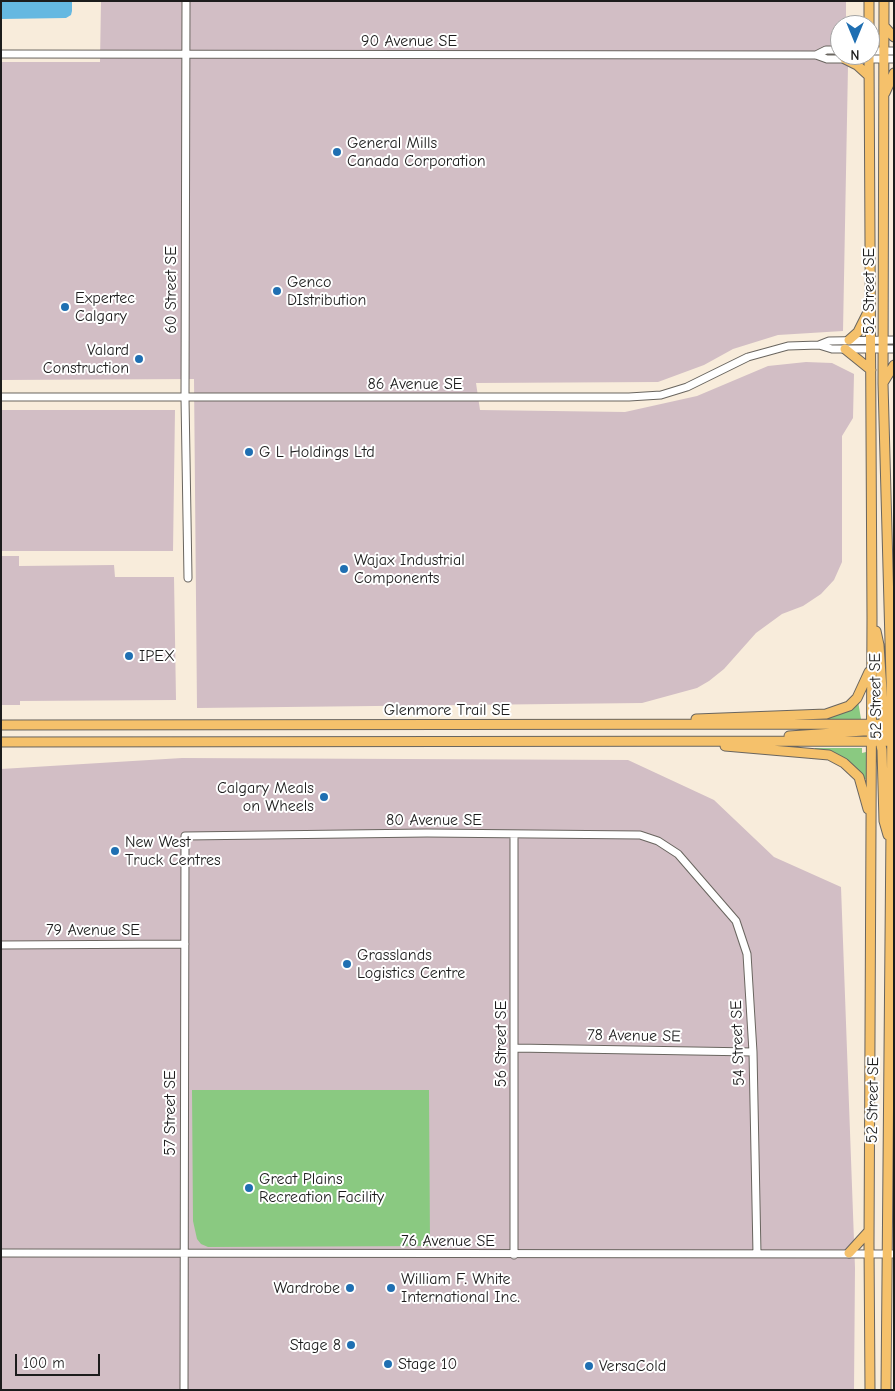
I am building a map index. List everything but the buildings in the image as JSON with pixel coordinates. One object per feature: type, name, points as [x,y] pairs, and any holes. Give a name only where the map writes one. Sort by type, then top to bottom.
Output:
[{"type":"main road","points":[[868,15],[869,1]]},
{"type":"main road","name":"52 Street SE","points":[[870,1390],[871,823],[893,678],[883,383],[882,98],[889,55],[884,26],[884,1]]},
{"type":"main road","points":[[884,26],[894,37]]},
{"type":"main road","points":[[857,65],[869,76]]},
{"type":"main road","name":"52 Street SE","points":[[869,65],[872,664],[884,733],[891,830],[890,1254],[886,1287],[886,1390]]},
{"type":"main road","points":[[882,98],[894,74]]},
{"type":"main road","points":[[849,340],[858,332],[871,306]]},
{"type":"main road","points":[[884,318],[894,327]]},
{"type":"main road","points":[[845,349],[871,370]]},
{"type":"main road","points":[[883,383],[894,365]]},
{"type":"main road","points":[[872,618],[880,645],[884,733],[884,821],[891,847]]},
{"type":"main road","points":[[655,725],[670,720],[826,714],[848,706],[857,698],[872,664]]},
{"type":"main road","name":"Glenmore Trail SE","points":[[1,725],[655,725],[884,733]]},
{"type":"main road","name":"Glenmore Trail SE","points":[[1,742],[770,741],[884,733]]},
{"type":"main road","points":[[696,741],[711,745],[829,755],[844,763],[859,778],[871,823]]},
{"type":"main road","points":[[891,830],[894,815]]},
{"type":"main road","points":[[849,1253],[869,1230]]},
{"type":"main road","points":[[886,1287],[894,1269]]},
{"type":"street","name":"60 Street SE","points":[[186,1],[185,398],[188,578]]},
{"type":"street","name":"90 Avenue SE","points":[[1,54],[816,55],[830,58]]},
{"type":"street","name":"86 Avenue SE","points":[[819,345],[829,341],[849,340],[884,344],[894,340]]},
{"type":"street","name":"86 Avenue SE","points":[[1,397],[645,396],[661,395],[687,387],[748,357],[768,350],[788,346],[819,345],[832,349],[845,349],[871,344]]},
{"type":"street","name":"86 Avenue SE","points":[[884,344],[894,349]]},
{"type":"street","name":"56 Street SE","points":[[514,834],[514,1255]]},
{"type":"street","name":"80 Avenue SE","points":[[185,836],[640,835],[658,842],[678,854]]},
{"type":"street","name":"57 Street SE","points":[[184,1390],[185,836]]},
{"type":"street","name":"54 Street SE","points":[[678,854],[736,921],[747,954],[753,1052],[756,1254]]},
{"type":"street","name":"79 Avenue SE","points":[[1,945],[185,944]]},
{"type":"street","name":"78 Avenue SE","points":[[515,1048],[753,1052]]},
{"type":"street","name":"76 Avenue SE","points":[[1,1253],[890,1254]]},
{"type":"shaded area","points":[[101,1],[846,1],[846,15],[830,15],[830,65],[848,66],[843,331],[778,335],[733,349],[704,365],[658,382],[476,383],[480,410],[625,412],[697,396],[768,366],[806,362],[832,363],[854,374],[853,418],[842,436],[842,562],[834,580],[821,594],[803,606],[782,614],[756,633],[724,669],[709,681],[697,688],[642,703],[197,708],[194,379],[1,380],[1,62],[100,62]]},
{"type":"shaded area","points":[[1,410],[175,410],[173,551],[1,551]]},
{"type":"shaded area","points":[[1,556],[19,556],[19,566],[114,565],[115,577],[174,577],[176,700],[20,701],[20,705],[1,705]]},
{"type":"shaded area","points":[[182,758],[628,760],[714,800],[774,857],[841,887],[855,1268],[854,1390],[1,1390],[1,769]]},
{"type":"green space","points":[[858,701],[861,719],[828,719],[828,717]]},
{"type":"green space","points":[[815,748],[862,748],[862,753],[866,752],[867,779],[864,779],[858,770],[847,760],[815,750]]},
{"type":"green space","points":[[192,1090],[429,1090],[430,1246],[208,1247],[201,1244],[197,1239],[193,1221]]},
{"type":"water","points":[[1,1],[72,1],[72,11],[71,15],[66,18],[1,19]]},
{"type":"place","name":"General Mills Canada Corporation","points":[[337,152]]},
{"type":"place","name":"Genco DIstribution","points":[[277,291]]},
{"type":"place","name":"Expertec Calgary","points":[[65,307]]},
{"type":"place","name":"Valard Construction","points":[[139,359]]},
{"type":"place","name":"G L Holdings Ltd","points":[[249,452]]},
{"type":"place","name":"Wajax Industrial Components","points":[[344,569]]},
{"type":"place","name":"IPEX","points":[[129,656]]},
{"type":"place","name":"Calgary Meals on Wheels","points":[[324,797]]},
{"type":"place","name":"New West Truck Centres","points":[[115,851]]},
{"type":"place","name":"Grasslands Logistics Centre","points":[[347,964]]},
{"type":"place","name":"Great Plains Recreation Facility","points":[[249,1188]]},
{"type":"place","name":"Wardrobe","points":[[350,1288]]},
{"type":"place","name":"William F. White International Inc.","points":[[391,1288]]},
{"type":"place","name":"Stage 8","points":[[351,1345]]},
{"type":"place","name":"Stage 10","points":[[388,1364]]},
{"type":"place","name":"VersaCold","points":[[589,1366]]}]
